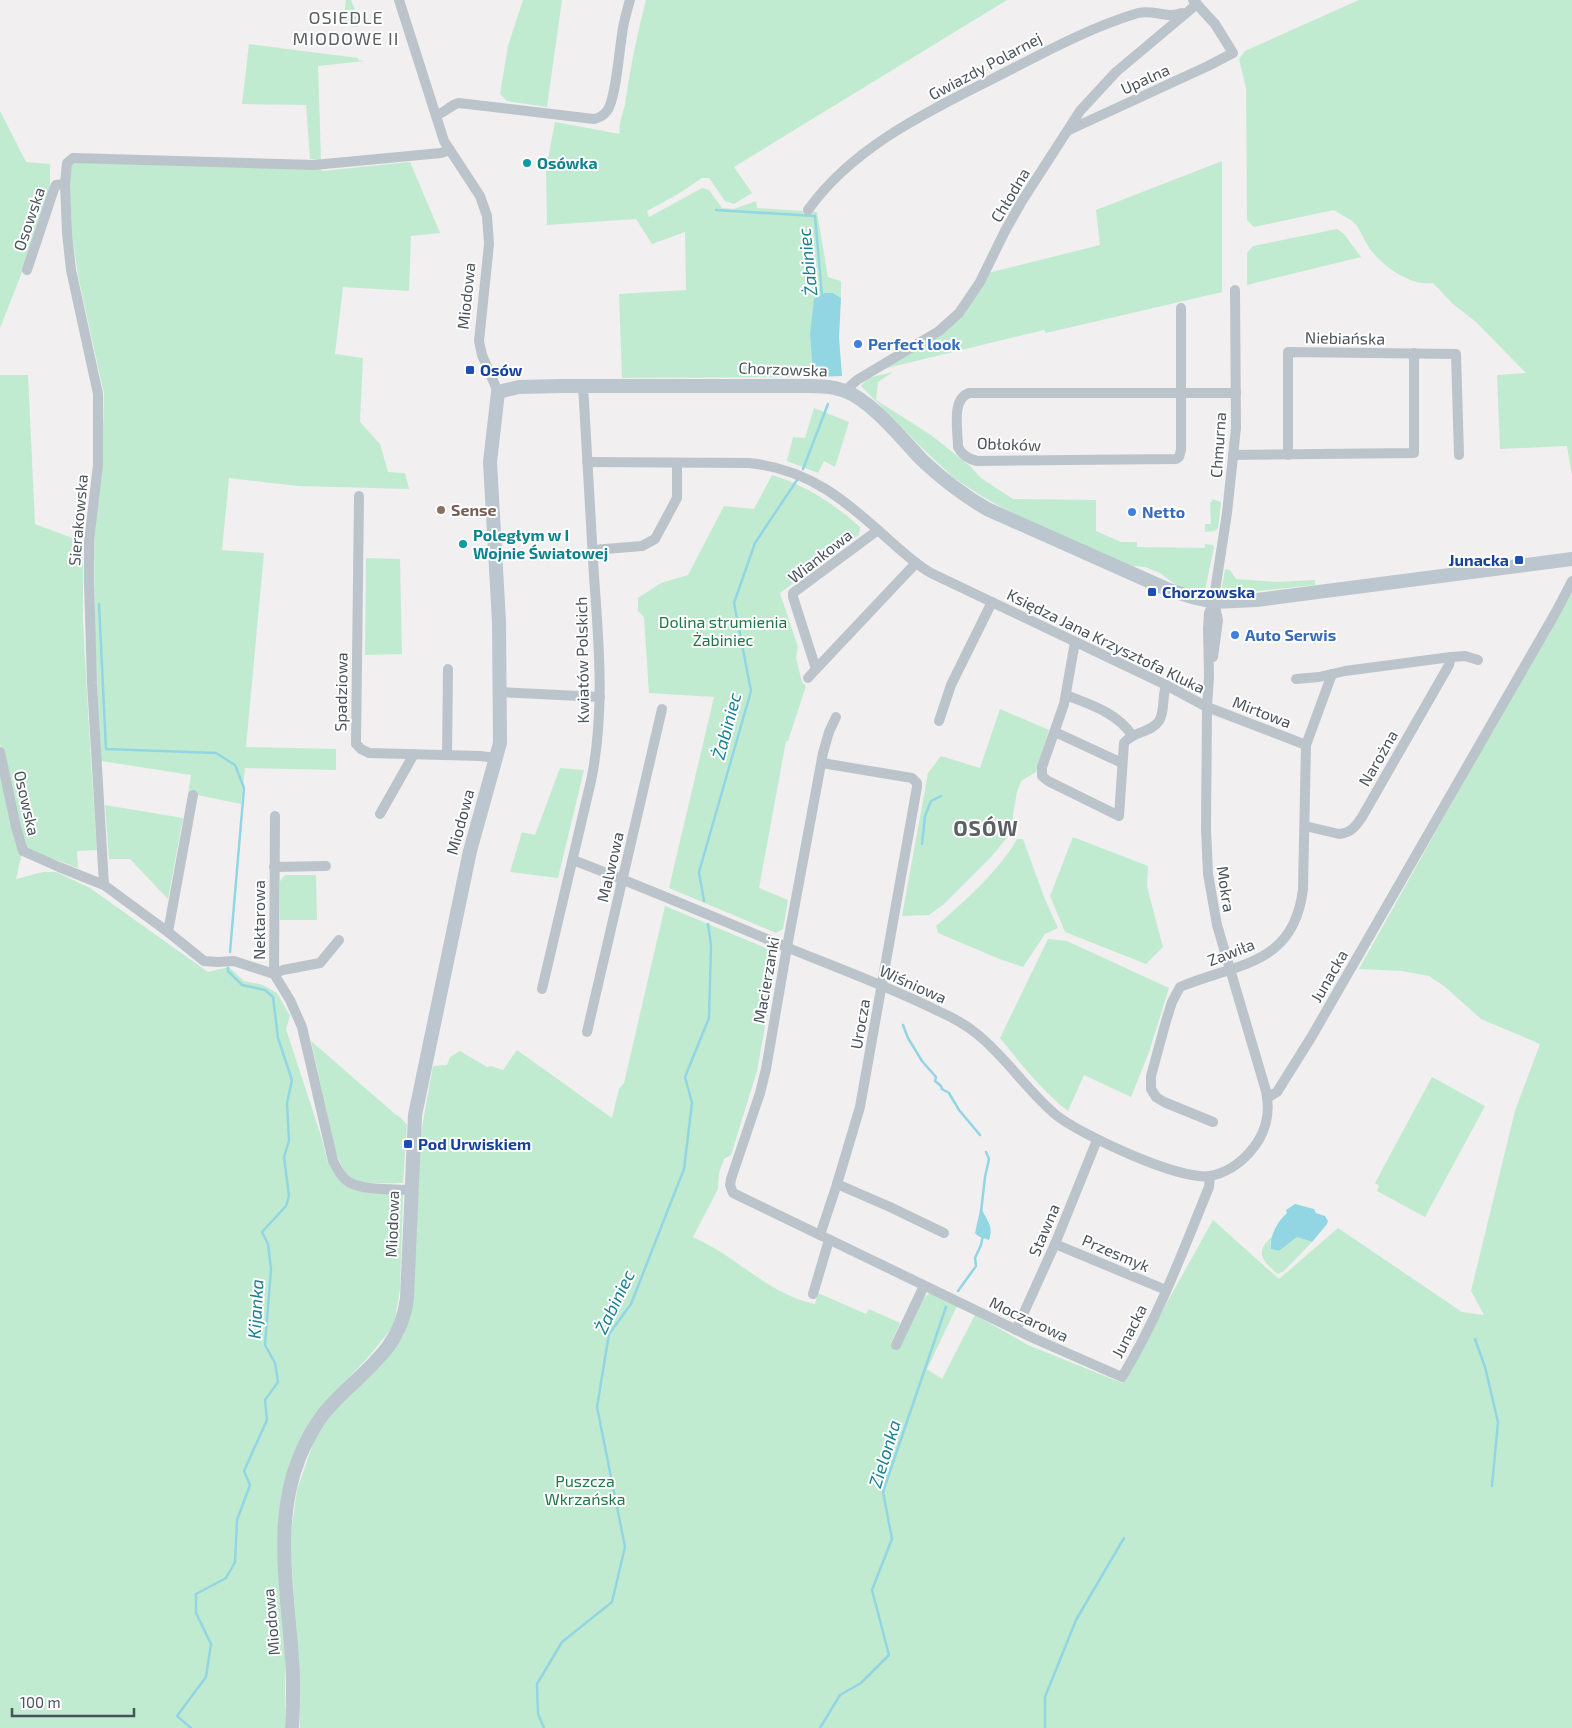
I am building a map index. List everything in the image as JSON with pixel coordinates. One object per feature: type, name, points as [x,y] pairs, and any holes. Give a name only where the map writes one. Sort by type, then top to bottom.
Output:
[{"type":"street","name":"Miodowa","points":[[292,1728],[292,1660],[283,1547],[289,1491],[301,1454],[317,1423],[334,1402],[386,1352],[401,1325],[407,1298],[413,1127],[416,1109],[470,851],[497,758],[500,741],[498,610],[490,462],[498,392],[482,355],[479,340],[488,250],[488,223],[480,196],[443,138],[400,0]]},
{"type":"street","points":[[436,115],[459,103],[594,119],[600,117],[606,112],[611,102],[620,57],[622,34],[630,0]]},
{"type":"street","name":"Upalna","points":[[1068,130],[1208,66],[1232,53],[1215,24],[1197,1]]},
{"type":"street","name":"Chłodna","points":[[845,391],[857,380],[938,331],[959,313],[980,282],[1022,201],[1080,111],[1116,72],[1197,1]]},
{"type":"street","name":"Gwiazdy Polarnej","points":[[808,210],[822,192],[876,143],[957,96],[1055,46],[1121,19],[1149,12],[1172,16],[1181,14],[1197,1]]},
{"type":"street","name":"Sierakowska","points":[[104,885],[92,683],[89,589],[89,541],[98,465],[98,394],[71,270],[67,233],[66,166],[73,158],[314,164],[441,153],[450,150]]},
{"type":"street","name":"Osowska","points":[[27,270],[54,189],[56,185],[65,184]]},
{"type":"street","name":"Chmurna","points":[[1214,602],[1226,526],[1233,455],[1236,393],[1235,290]]},
{"type":"street","name":"Obłoków","points":[[1181,308],[1181,392],[1181,450],[1179,457],[1172,460],[977,461],[965,456],[961,452],[958,447],[958,403],[967,394],[1181,392],[1236,393]]},
{"type":"street","name":"Niebiańska","points":[[1288,455],[1288,352],[1456,354],[1459,455]]},
{"type":"street","points":[[1233,455],[1414,453],[1414,354]]},
{"type":"street","name":"Chorzowska","points":[[498,392],[519,387],[583,386],[805,386],[828,387],[845,391],[872,409],[948,483],[987,509],[1169,590],[1214,602],[1274,598],[1572,559]]},
{"type":"street","name":"Kwiatów Polskich","points":[[542,989],[596,753],[600,697],[599,647],[583,386]]},
{"type":"street","name":"Księdza Jana Krzysztofa Kluka","points":[[587,462],[749,463],[786,471],[816,483],[849,504],[916,563],[933,574],[1166,685],[1207,707]]},
{"type":"street","points":[[593,550],[642,546],[656,539],[678,491],[677,463]]},
{"type":"street","name":"Spadziowa","points":[[359,496],[356,744],[369,753],[497,758]]},
{"type":"street","name":"Wiankowa","points":[[816,669],[793,593],[878,530]]},
{"type":"street","points":[[808,678],[916,563]]},
{"type":"street","name":"Junacka","points":[[1267,1098],[1277,1092],[1312,1036],[1572,581]]},
{"type":"street","name":"Księdza Jana Krzysztofa Kluka","points":[[939,721],[951,685],[992,602]]},
{"type":"street","name":"Mokra","points":[[1214,602],[1208,619],[1209,677],[1206,834],[1208,874],[1215,916],[1267,1098]]},
{"type":"street","points":[[1075,642],[1066,695],[1042,767],[1042,776],[1048,781],[1119,816],[1124,743],[1132,735],[1154,726],[1160,720],[1166,685]]},
{"type":"street","points":[[1296,679],[1332,674],[1345,670],[1451,657],[1465,656],[1478,660]]},
{"type":"street","name":"Narożna","points":[[1305,826],[1339,834],[1344,834],[1354,828],[1444,674],[1451,657]]},
{"type":"street","points":[[447,755],[448,670]]},
{"type":"street","name":"Zawiła","points":[[1213,1122],[1159,1100],[1153,1094],[1150,1083],[1169,1011],[1180,987],[1257,960],[1271,951],[1286,936],[1294,922],[1300,906],[1303,889],[1306,745],[1332,674]]},
{"type":"street","points":[[500,692],[600,697]]},
{"type":"street","points":[[1066,695],[1115,716],[1132,735]]},
{"type":"street","name":"Mirtowa","points":[[1207,707],[1306,745]]},
{"type":"street","name":"Malwowa","points":[[586,1032],[662,709]]},
{"type":"street","name":"Macierzanki","points":[[738,1196],[731,1190],[731,1179],[763,1082],[822,763],[829,732],[836,717]]},
{"type":"street","points":[[1055,732],[1122,763]]},
{"type":"street","name":"Osowska","points":[[0,752],[23,851],[104,885]]},
{"type":"street","points":[[380,814],[414,754]]},
{"type":"street","name":"Urocza","points":[[813,1294],[837,1184],[860,1107],[917,787],[915,780],[906,777],[822,763]]},
{"type":"street","points":[[168,932],[192,795]]},
{"type":"street","name":"Nektarowa","points":[[274,974],[275,816]]},
{"type":"street","name":"Wiśniowa","points":[[573,860],[935,1009],[971,1029],[991,1047],[1047,1107],[1067,1122],[1097,1140],[1182,1173],[1194,1177],[1210,1176]]},
{"type":"street","name":"Nektarowa","points":[[274,867],[326,866]]},
{"type":"street","points":[[104,885],[204,961],[234,961],[274,974],[290,1000],[302,1028],[333,1161],[347,1182],[358,1186],[411,1190]]},
{"type":"street","points":[[274,974],[283,970],[320,963],[338,940]]},
{"type":"street","points":[[1210,1176],[1223,1172],[1237,1164],[1255,1147],[1267,1122],[1267,1098]]},
{"type":"street","name":"Stawna","points":[[1016,1330],[1056,1244],[1097,1140]]},
{"type":"street","name":"Junacka","points":[[1122,1377],[1135,1355],[1166,1290],[1209,1187],[1210,1176]]},
{"type":"street","points":[[837,1184],[944,1233]]},
{"type":"street","name":"Moczarowa","points":[[738,1196],[1016,1330],[1122,1377]]},
{"type":"street","name":"Przesmyk","points":[[1056,1244],[1166,1290]]},
{"type":"street","points":[[896,1345],[924,1286]]},
{"type":"green space","points":[[346,0],[351,0],[360,23],[357,27],[343,25]]},
{"type":"green space","points":[[523,0],[562,0],[547,107],[507,101],[500,94],[508,46]]},
{"type":"green space","points":[[646,0],[1007,0],[734,167],[752,193],[734,204],[725,201],[709,178],[702,178],[647,211],[649,217],[702,188],[709,190],[722,208],[734,209],[756,201],[757,208],[817,212],[828,277],[841,281],[841,298],[833,293],[810,334],[813,377],[622,378],[619,294],[686,290],[685,232],[652,244],[636,219],[547,225],[546,169],[555,122],[620,134],[620,123],[631,65]]},
{"type":"green space","points":[[1359,0],[1572,0],[1572,476],[1567,446],[1500,449],[1497,375],[1526,373],[1476,322],[1453,304],[1433,283],[1415,282],[1388,267],[1373,253],[1355,224],[1334,210],[1254,227],[1247,220],[1246,88],[1239,59],[1245,51]]},
{"type":"green space","points":[[249,44],[358,58],[358,60],[364,61],[318,66],[321,160],[310,159],[306,105],[242,104]]},
{"type":"green space","points":[[0,111],[26,162],[50,164],[50,185],[26,262],[0,328]]},
{"type":"green space","points":[[74,161],[321,169],[322,171],[410,162],[440,233],[411,236],[409,291],[343,287],[335,354],[363,358],[360,422],[380,444],[388,472],[405,473],[409,489],[298,486],[229,478],[222,550],[264,553],[246,747],[336,749],[336,770],[245,768],[241,804],[188,793],[191,775],[101,761],[95,636],[94,540],[102,463],[104,394],[78,276],[72,233],[69,165]]},
{"type":"green space","points":[[1222,161],[1222,292],[1046,333],[1044,330],[883,369],[945,330],[988,273],[1100,245],[1096,210]]},
{"type":"green space","points":[[1337,229],[1344,234],[1361,257],[1247,285],[1247,253],[1253,246]]},
{"type":"green space","points":[[893,372],[878,382],[876,400],[931,435],[970,466],[981,478],[1013,499],[1096,500],[1096,531],[1121,542],[1137,542],[1137,547],[1205,548],[1205,544],[1213,545],[1205,590],[1193,593],[1180,588],[1160,573],[1145,567],[1123,565],[1015,517],[1012,513],[954,478],[861,386],[868,378]]},
{"type":"green space","points":[[0,375],[28,375],[35,524],[83,542],[83,622],[97,850],[77,851],[78,868],[24,848],[17,827],[0,743]]},
{"type":"green space","points":[[814,408],[849,422],[835,467],[824,461],[818,473],[787,461],[793,437],[805,438]]},
{"type":"green space","name":"Dolina strumienia Żabiniec","points":[[772,475],[797,484],[819,496],[860,527],[859,535],[780,593],[798,647],[796,658],[802,682],[806,686],[788,741],[786,741],[759,888],[788,900],[783,929],[776,933],[669,888],[714,697],[649,693],[644,617],[638,611],[638,598],[661,583],[688,575],[724,506],[754,509]]},
{"type":"green space","points":[[1212,499],[1221,502],[1218,528],[1215,531],[1205,532],[1205,524],[1211,524],[1210,502],[1212,502]]},
{"type":"green space","points":[[366,558],[400,559],[402,654],[365,655]]},
{"type":"green space","points":[[1225,569],[1230,570],[1236,579],[1277,582],[1315,580],[1315,585],[1230,594],[1225,592],[1222,587]]},
{"type":"green space","name":"Puszcza Wkrzańska","points":[[1572,588],[1572,1728],[300,1728],[297,1638],[290,1539],[297,1490],[315,1438],[332,1414],[382,1365],[404,1335],[414,1289],[420,1138],[433,1066],[447,1065],[450,1057],[460,1051],[487,1067],[491,1066],[503,1070],[517,1050],[612,1118],[619,1089],[624,1083],[665,906],[773,951],[777,959],[757,1071],[731,1155],[724,1159],[719,1173],[718,1189],[693,1237],[724,1254],[767,1284],[802,1301],[815,1304],[818,1293],[866,1314],[869,1309],[900,1323],[891,1343],[899,1347],[923,1298],[930,1293],[957,1306],[927,1369],[942,1379],[975,1315],[1028,1345],[1122,1383],[1213,1220],[1279,1279],[1338,1228],[1462,1312],[1484,1315],[1471,1291],[1515,1111],[1540,1044],[1481,1019],[1444,986],[1429,976],[1402,971],[1359,969]]},
{"type":"green space","points":[[1000,709],[1049,730],[1036,772],[1021,781],[1017,792],[1013,814],[1013,830],[992,856],[943,905],[929,915],[902,916],[928,773],[941,756],[980,768]]},
{"type":"green space","points":[[0,765],[22,853],[16,879],[43,872],[56,872],[90,888],[208,972],[229,967],[244,981],[263,985],[277,993],[290,1016],[286,1029],[328,1163],[345,1185],[352,1189],[363,1192],[403,1195],[400,1289],[394,1325],[371,1354],[325,1403],[293,1456],[282,1491],[277,1540],[285,1650],[285,1728],[0,1728]]},
{"type":"green space","points":[[560,768],[584,770],[558,878],[510,872],[522,832],[535,835]]},
{"type":"green space","points":[[105,805],[183,818],[168,899],[130,859],[109,859]]},
{"type":"green space","points":[[1073,837],[1148,866],[1147,887],[1163,947],[1146,964],[1065,932],[1050,896]]},
{"type":"green space","points":[[1017,839],[1023,839],[1044,897],[1058,928],[1045,934],[1023,967],[938,933],[936,926],[991,874],[1010,851]]},
{"type":"green space","points":[[285,875],[316,875],[317,920],[280,920],[280,881]]},
{"type":"green space","points":[[1048,939],[1067,941],[1169,988],[1149,1052],[1131,1097],[1084,1075],[1068,1111],[1041,1086],[1000,1038]]},
{"type":"green space","points":[[311,1041],[407,1125],[403,1183],[362,1182],[351,1178],[344,1170],[336,1154]]},
{"type":"green space","points":[[1432,1077],[1485,1106],[1425,1217],[1377,1191],[1379,1186],[1375,1183]]},
{"type":"green space","points":[[1274,1235],[1270,1242],[1271,1249],[1279,1251],[1297,1237],[1312,1242],[1284,1271],[1278,1274],[1267,1264],[1262,1255],[1264,1246]]},
{"type":"water","points":[[824,293],[833,293],[841,298],[839,337],[842,376],[813,377],[810,334],[814,299]]},
{"type":"water","points":[[1295,1204],[1314,1209],[1316,1213],[1325,1216],[1328,1221],[1327,1224],[1312,1242],[1297,1237],[1279,1251],[1271,1249],[1271,1240],[1275,1230],[1287,1213],[1286,1210]]},
{"type":"water","points":[[980,1210],[982,1210],[989,1224],[991,1231],[989,1240],[975,1233]]},
{"type":"waterway","name":"Żabiniec","points":[[716,210],[815,216],[822,296]]},
{"type":"waterway","name":"Żabiniec","points":[[803,469],[828,404]]},
{"type":"waterway","name":"Żabiniec","points":[[704,901],[699,872],[751,691],[734,603],[755,543],[797,480]]},
{"type":"waterway","points":[[99,604],[106,749],[216,753],[235,765],[244,788],[230,952]]},
{"type":"waterway","points":[[922,844],[925,816],[931,801],[941,796]]},
{"type":"waterway","name":"Żabiniec","points":[[544,1728],[538,1714],[537,1684],[562,1642],[612,1602],[625,1547],[597,1407],[609,1334],[631,1304],[684,1169],[692,1103],[685,1077],[709,1018],[711,945],[708,924]]},
{"type":"waterway","name":"Kijanka","points":[[191,1728],[177,1716],[206,1677],[211,1644],[196,1613],[196,1594],[226,1578],[235,1562],[237,1520],[250,1485],[244,1471],[267,1420],[265,1400],[278,1382],[275,1363],[265,1345],[271,1269],[268,1244],[262,1232],[286,1206],[289,1196],[284,1157],[289,1141],[287,1103],[292,1080],[278,1038],[273,997],[265,990],[242,985],[228,971],[228,968]]},
{"type":"waterway","name":"Zielonka","points":[[903,1025],[908,1038],[922,1061],[936,1077],[935,1081],[942,1089],[949,1093],[959,1110],[980,1135]]},
{"type":"waterway","name":"Zielonka","points":[[981,1212],[989,1159],[986,1152]]},
{"type":"waterway","name":"Zielonka","points":[[958,1291],[976,1266],[975,1258],[983,1235]]},
{"type":"waterway","name":"Zielonka","points":[[820,1728],[840,1695],[861,1683],[889,1655],[872,1590],[892,1539],[883,1492],[946,1307]]},
{"type":"waterway","points":[[1475,1339],[1485,1367],[1498,1422],[1492,1486]]},
{"type":"waterway","points":[[1045,1728],[1045,1697],[1076,1620],[1124,1538]]},
{"type":"place","name":"Osówka","points":[[527,163]]},
{"type":"place","name":"Perfect look","points":[[858,344]]},
{"type":"place","name":"Osów","points":[[470,370]]},
{"type":"place","name":"Sense","points":[[441,510]]},
{"type":"place","name":"Netto","points":[[1132,512]]},
{"type":"place","name":"Poległym w I Wojnie Światowej","points":[[463,544]]},
{"type":"place","name":"Junacka","points":[[1519,560]]},
{"type":"place","name":"Chorzowska","points":[[1152,592]]},
{"type":"place","name":"Auto Serwis","points":[[1235,635]]},
{"type":"place","name":"Pod Urwiskiem","points":[[408,1144]]},
{"type":"district","name":"OSIEDLE MIODOWE II","points":[[346,28]]},
{"type":"district","name":"OSÓW","points":[[986,829]]}]
